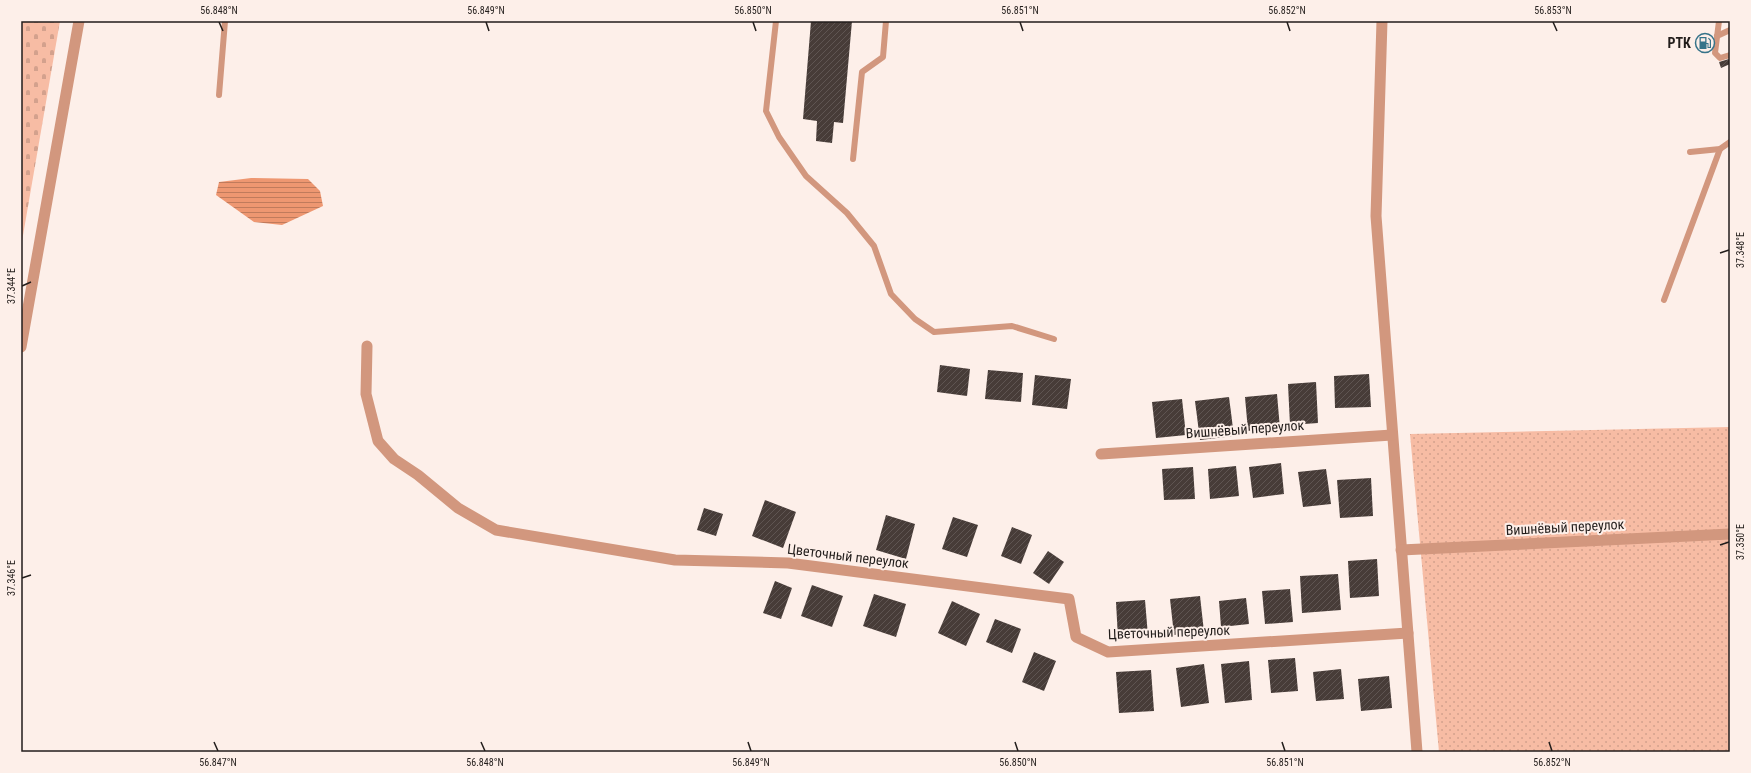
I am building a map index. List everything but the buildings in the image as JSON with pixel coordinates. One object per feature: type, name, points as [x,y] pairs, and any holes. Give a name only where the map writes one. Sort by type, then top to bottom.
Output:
[{"type":"street","points":[[21,347],[78,21]]},
{"type":"street","points":[[1382,21],[1376,216],[1417,752]]},
{"type":"street","name":"Цветочный переулок","points":[[367,346],[366,394],[378,441],[394,459],[418,475],[458,508],[496,530],[675,560],[788,563],[1069,599],[1076,637],[1108,652],[1408,633]]},
{"type":"street","name":"Вишнёвый переулок","points":[[1101,454],[1392,435]]},
{"type":"street","name":"Вишнёвый переулок","points":[[1401,550],[1730,534]]},
{"type":"lane","points":[[219,95],[225,21]]},
{"type":"lane","points":[[776,21],[766,111],[779,137],[806,176],[847,214],[874,246],[891,294],[915,319],[934,332],[1012,326],[1054,339]]},
{"type":"lane","points":[[853,159],[862,72],[883,57],[886,21]]},
{"type":"lane","points":[[1719,21],[1715,53],[1720,58],[1730,55]]},
{"type":"lane","points":[[1716,36],[1730,30]]},
{"type":"lane","points":[[1690,152],[1720,149],[1730,142]]},
{"type":"lane","points":[[1664,300],[1720,149]]},
{"type":"green space","points":[[21,21],[60,21],[21,247]]},
{"type":"green space","points":[[1730,427],[1730,752],[1439,752],[1410,434]]},
{"type":"shaded area","points":[[251,178],[308,179],[320,191],[323,206],[282,225],[254,222],[216,195],[219,182]]},
{"type":"place","name":"РТК","points":[[1705,43]]}]
